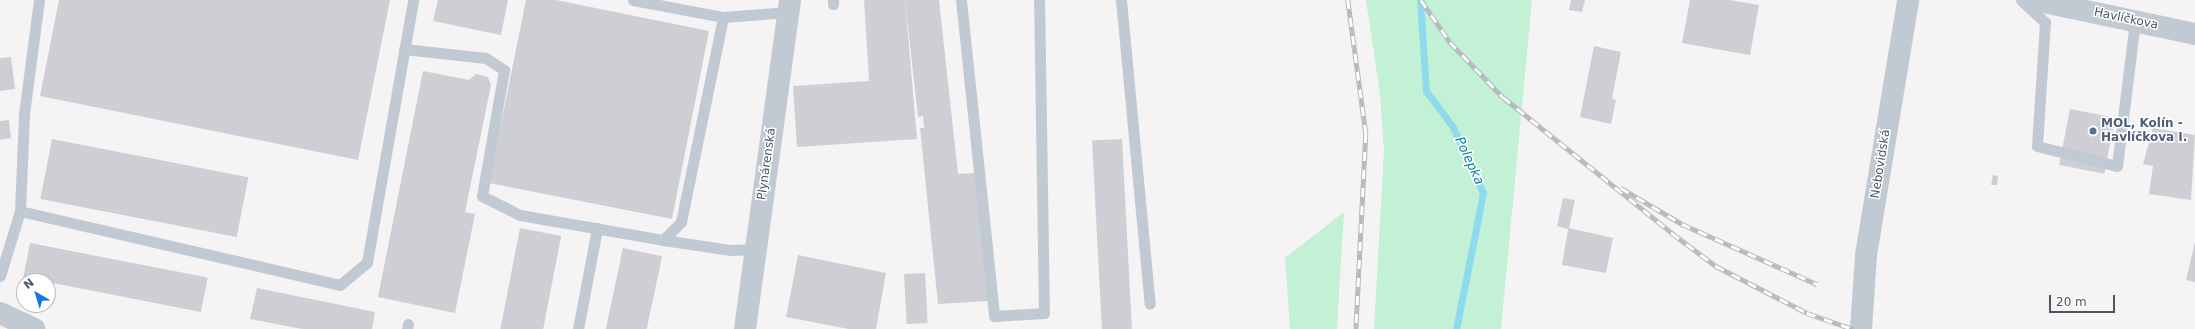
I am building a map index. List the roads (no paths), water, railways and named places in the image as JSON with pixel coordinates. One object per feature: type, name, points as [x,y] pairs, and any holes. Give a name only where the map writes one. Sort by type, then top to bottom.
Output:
[{"type":"street","name":"Nebovidská","points":[[1861,329],[1866,255],[1908,0]]},
{"type":"street","name":"Havlíčkova","points":[[2034,0],[2195,34]]},
{"type":"street","name":"Plynárenská","points":[[745,329],[790,6]]},
{"type":"street","points":[[0,313],[35,329]]},
{"type":"lane","points":[[1,274],[20,211],[24,114],[39,0]]},
{"type":"lane","points":[[20,211],[340,285],[367,262],[413,0]]},
{"type":"lane","points":[[633,0],[723,17],[762,13],[790,6]]},
{"type":"lane","points":[[961,0],[994,316],[1044,313],[1039,0]]},
{"type":"lane","points":[[1121,0],[1150,304]]},
{"type":"lane","points":[[2021,0],[2045,22],[2037,146],[2117,166],[2135,21]]},
{"type":"lane","points":[[663,240],[681,222],[723,17]]},
{"type":"lane","points":[[404,49],[486,58],[504,70],[482,196],[520,215],[663,240],[731,250],[756,249]]},
{"type":"lane","points":[[578,329],[597,228]]},
{"type":"waterway","name":"Polepka","points":[[1420,0],[1426,91],[1453,127],[1483,193],[1456,329]]},
{"type":"railway","points":[[1348,0],[1366,134],[1356,329]]},
{"type":"railway","points":[[1421,0],[1450,42],[1503,97],[1672,233],[1716,266],[1807,313],[1853,329]]},
{"type":"railway","points":[[1621,188],[1682,224],[1817,284]]},
{"type":"place","name":"MOL, Kolín - Havlíčkova I.","points":[[2093,131]]}]
